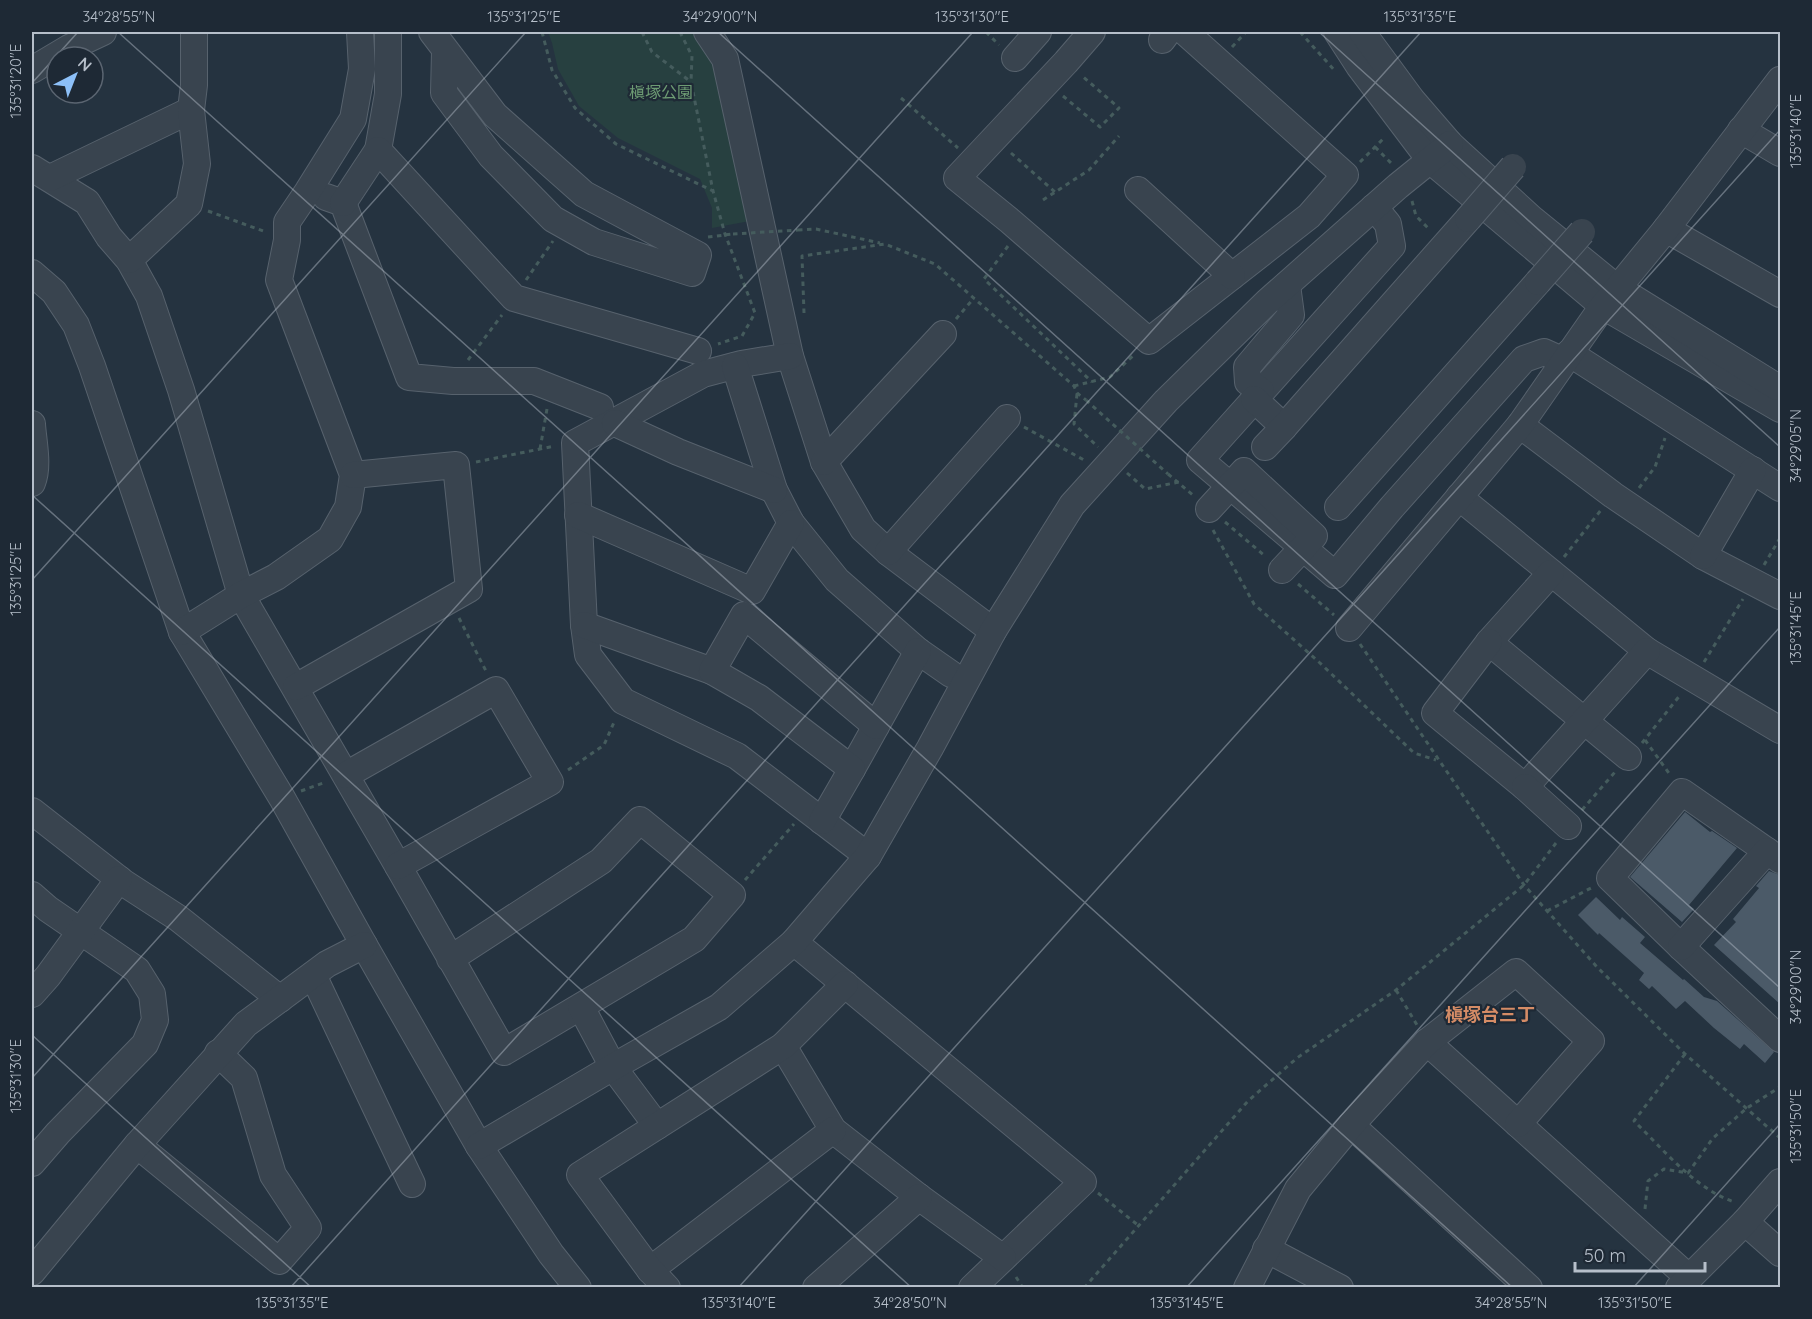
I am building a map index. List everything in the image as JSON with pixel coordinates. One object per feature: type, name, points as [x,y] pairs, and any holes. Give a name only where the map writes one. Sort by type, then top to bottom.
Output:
[{"type":"street","points":[[32,70],[69,48],[103,32]]},
{"type":"street","points":[[129,260],[189,204],[197,164],[191,110],[194,85],[194,32]]},
{"type":"street","points":[[182,632],[241,595],[276,577],[330,539],[348,507],[353,475],[279,280],[287,240],[286,222],[353,119],[362,69],[360,32]]},
{"type":"street","points":[[342,203],[378,150],[388,94],[388,32]]},
{"type":"street","points":[[706,32],[725,59],[790,356],[825,462],[862,529],[888,552],[993,631]]},
{"type":"street","points":[[1015,58],[1038,32]]},
{"type":"street","points":[[1092,32],[957,178],[1149,341],[1309,216],[1345,175],[1171,34]]},
{"type":"street","points":[[1337,32],[1359,66],[1430,160],[1610,297],[1780,409]]},
{"type":"street","points":[[1362,32],[1412,100],[1450,144],[1531,218],[1610,297],[1780,389]]},
{"type":"street","points":[[438,41],[495,115],[584,195],[698,255],[692,273],[594,242],[554,219],[491,156],[444,93],[438,41]]},
{"type":"street","points":[[1349,628],[1520,425],[1610,297],[1666,229],[1780,80]]},
{"type":"street","points":[[41,173],[191,110]]},
{"type":"street","points":[[1741,130],[1780,153]]},
{"type":"street","points":[[479,1146],[719,1007],[794,942],[868,856],[993,631],[1072,505],[1166,401],[1267,303],[1374,207],[1450,144]]},
{"type":"street","points":[[378,150],[514,298],[698,351]]},
{"type":"street","points":[[1265,447],[1284,427],[1427,252],[1468,219],[1513,167]]},
{"type":"street","points":[[41,173],[87,202],[109,237],[129,260],[149,296],[181,390],[241,595],[296,687],[450,959],[504,1052],[694,939],[732,895],[640,820],[601,861],[450,959]]},
{"type":"street","points":[[1138,190],[1232,276]]},
{"type":"street","points":[[308,191],[342,203],[409,377],[453,381],[534,381],[608,415],[678,452],[774,490]]},
{"type":"street","points":[[1374,207],[1388,224],[1392,246],[1200,460],[1335,575],[1524,358],[1544,352],[1567,357],[1780,488]]},
{"type":"street","points":[[1666,229],[1780,294]]},
{"type":"street","points":[[1338,507],[1582,232]]},
{"type":"street","points":[[32,273],[54,292],[76,325],[182,632],[282,798],[479,1146],[551,1254],[578,1287]]},
{"type":"street","points":[[1284,427],[1248,382],[1247,367],[1291,315],[1287,285]]},
{"type":"street","points":[[825,462],[943,334]]},
{"type":"street","points":[[790,356],[703,374],[608,415],[575,443],[584,624],[588,656],[622,702],[737,756],[868,856]]},
{"type":"street","points":[[735,366],[774,490],[792,523],[837,580],[918,651],[951,674]]},
{"type":"street","points":[[888,552],[1007,418]]},
{"type":"street","points":[[32,424],[34,451],[32,483]]},
{"type":"street","points":[[1520,425],[1620,499],[1703,556],[1780,596]]},
{"type":"street","points":[[296,687],[469,589],[456,465],[353,475]]},
{"type":"street","points":[[1703,556],[1753,470]]},
{"type":"street","points":[[1211,510],[1230,486]]},
{"type":"street","points":[[1355,488],[1425,537]]},
{"type":"street","points":[[1459,497],[1647,651],[1780,730]]},
{"type":"street","points":[[578,515],[752,591]]},
{"type":"street","points":[[712,671],[744,615],[752,591],[792,523]]},
{"type":"street","points":[[1282,570],[1303,548]]},
{"type":"street","points":[[1551,573],[1490,642],[1435,713],[1525,787],[1568,826]]},
{"type":"street","points":[[744,615],[876,726]]},
{"type":"street","points":[[584,624],[712,671],[759,698],[852,769]]},
{"type":"street","points":[[1490,642],[1585,720],[1637,748]]},
{"type":"street","points":[[814,816],[852,769],[918,651]]},
{"type":"street","points":[[1525,787],[1647,651]]},
{"type":"street","points":[[346,775],[496,690],[550,782],[398,866]]},
{"type":"street","points":[[1681,947],[1774,855],[1682,792],[1610,878],[1681,947],[1777,1028]]},
{"type":"street","points":[[32,811],[119,879],[178,918],[280,999]]},
{"type":"street","points":[[32,994],[48,976],[119,879]]},
{"type":"street","points":[[32,895],[137,970],[152,994],[155,1020],[145,1044],[58,1133],[32,1163]]},
{"type":"street","points":[[794,942],[1083,1182],[972,1287]]},
{"type":"street","points":[[32,1272],[137,1145],[246,1024],[327,964],[364,945]]},
{"type":"street","points":[[1247,1287],[1298,1189],[1351,1125],[1427,1042],[1516,972],[1591,1041],[1518,1124]]},
{"type":"street","points":[[313,975],[412,1184]]},
{"type":"street","points":[[833,1130],[658,1279],[580,1175],[783,1046],[845,984]]},
{"type":"street","points":[[581,1007],[613,1067],[657,1126]]},
{"type":"street","points":[[1427,1042],[1642,1236],[1684,1282],[1750,1216],[1780,1182]]},
{"type":"street","points":[[783,1046],[833,1130],[1003,1258]]},
{"type":"street","points":[[137,1145],[279,1261],[308,1228],[273,1175],[244,1078],[218,1053]]},
{"type":"street","points":[[1351,1125],[1525,1286]]},
{"type":"street","points":[[816,1287],[919,1197]]},
{"type":"street","points":[[1750,1216],[1780,1253]]},
{"type":"street","points":[[1266,1249],[1340,1287]]},
{"type":"path","points":[[542,32],[552,70],[575,108],[616,144],[713,191]]},
{"type":"path","points":[[642,32],[652,52],[691,82]]},
{"type":"path","points":[[680,32],[692,56],[691,82],[713,191],[725,234],[755,313],[742,336],[698,351]]},
{"type":"path","points":[[1299,32],[1338,75]]},
{"type":"path","points":[[1047,82],[1100,127],[1119,108],[1066,62]]},
{"type":"path","points":[[900,98],[972,161]]},
{"type":"path","points":[[1345,175],[1388,134]]},
{"type":"path","points":[[1043,200],[1089,170],[1119,136]]},
{"type":"path","points":[[1005,147],[1055,192]]},
{"type":"path","points":[[1407,179],[1416,216],[1434,234],[1427,252]]},
{"type":"path","points":[[189,204],[287,240]]},
{"type":"path","points":[[733,234],[816,229],[885,244],[935,264],[1074,386],[1077,393],[1074,423],[1108,466]]},
{"type":"path","points":[[1020,230],[984,279],[1092,382]]},
{"type":"path","points":[[804,320],[802,256],[885,244]]},
{"type":"path","points":[[943,334],[974,298]]},
{"type":"path","points":[[1074,386],[1110,377],[1149,341]]},
{"type":"path","points":[[540,448],[551,387]]},
{"type":"path","points":[[1077,393],[1349,628],[1524,885],[1597,968],[1685,1054],[1780,1138]]},
{"type":"path","points":[[1007,418],[1108,466],[1145,489],[1179,482]]},
{"type":"path","points":[[1551,573],[1620,499],[1655,467],[1671,420]]},
{"type":"path","points":[[456,465],[575,443]]},
{"type":"path","points":[[1211,510],[1213,531],[1254,604],[1320,663],[1414,753],[1438,760]]},
{"type":"path","points":[[1084,1287],[1248,1101],[1297,1058],[1396,990],[1524,885],[1568,826],[1694,679],[1780,538]]},
{"type":"path","points":[[450,600],[496,690]]},
{"type":"path","points":[[550,782],[604,745],[622,702]]},
{"type":"path","points":[[1637,748],[1682,792]]},
{"type":"path","points":[[282,798],[346,775]]},
{"type":"path","points":[[732,895],[814,816]]},
{"type":"path","points":[[1547,911],[1610,878]]},
{"type":"path","points":[[1396,990],[1427,1042]]},
{"type":"path","points":[[1685,1054],[1634,1121],[1688,1173],[1750,1216]]},
{"type":"path","points":[[1688,1173],[1713,1138],[1748,1108],[1780,1087]]},
{"type":"path","points":[[1642,1236],[1648,1181],[1664,1169],[1688,1173]]},
{"type":"path","points":[[1083,1182],[1139,1226]]},
{"type":"green space","name":"槇塚公園","points":[[548,32],[698,32],[710,50],[750,221],[712,228],[712,208],[700,179],[618,138],[579,106],[558,69]]},
{"type":"building","points":[[1685,812],[1710,832],[1712,831],[1737,848],[1689,905],[1694,909],[1682,922],[1630,877]]},
{"type":"building","points":[[1769,871],[1780,875],[1780,1004],[1714,945],[1736,922],[1733,919],[1759,888],[1756,886]]},
{"type":"building","points":[[1596,897],[1620,920],[1622,917],[1645,937],[1640,943],[1704,997],[1717,1001],[1774,1052],[1765,1063],[1744,1044],[1740,1049],[1685,1001],[1676,1009],[1652,986],[1649,989],[1639,980],[1644,973],[1599,933],[1598,935],[1578,915]]},
{"type":"district","name":"槇塚台三丁","points":[[1490,1014]]}]
